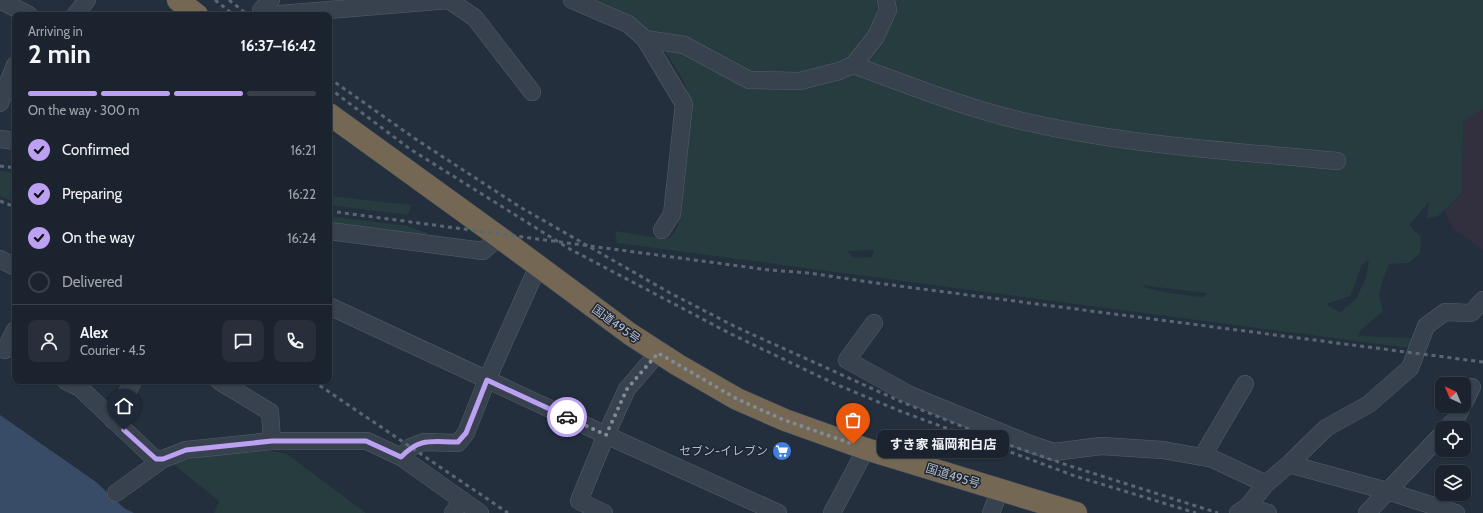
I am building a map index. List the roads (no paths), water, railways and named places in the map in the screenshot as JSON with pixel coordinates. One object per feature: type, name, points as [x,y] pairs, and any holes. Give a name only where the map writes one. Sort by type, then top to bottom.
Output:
[{"type":"highway","name":"国道495号","points":[[332,116],[630,334],[658,353],[737,399],[784,420],[866,449],[1076,513]]},
{"type":"street","points":[[0,0],[22,12]]},
{"type":"street","points":[[77,12],[87,0]]},
{"type":"street","points":[[264,12],[261,10],[271,0]]},
{"type":"street","points":[[304,12],[449,0],[475,18],[532,92]]},
{"type":"street","points":[[572,0],[628,24],[645,39],[684,104],[672,214],[662,230]]},
{"type":"street","points":[[645,39],[684,45],[749,80],[800,81],[840,71],[853,65],[875,38],[888,10],[886,0]]},
{"type":"street","points":[[853,65],[952,100],[1022,121],[1095,135],[1156,143],[1337,161]]},
{"type":"street","points":[[0,102],[12,72]]},
{"type":"street","points":[[0,139],[12,141]]},
{"type":"street","points":[[332,233],[483,251],[499,237]]},
{"type":"street","points":[[0,259],[12,265]]},
{"type":"street","points":[[401,457],[411,447],[424,442],[458,442],[466,433],[487,380],[538,266]]},
{"type":"street","points":[[1242,510],[1266,484],[1326,428],[1369,404],[1410,368],[1426,326],[1445,312],[1471,313],[1483,300]]},
{"type":"street","points":[[332,307],[778,513]]},
{"type":"street","points":[[874,324],[847,360],[910,395],[1030,444],[1054,452],[1101,446],[1163,450],[1213,460],[1266,484]]},
{"type":"street","points":[[7,351],[12,338]]},
{"type":"street","points":[[604,513],[579,501],[627,389],[658,353]]},
{"type":"street","points":[[72,384],[80,388],[156,459],[163,459]]},
{"type":"street","points":[[113,420],[131,384]]},
{"type":"street","points":[[224,384],[270,412],[272,441]]},
{"type":"street","points":[[1202,458],[1245,384]]},
{"type":"street","points":[[116,493],[163,459],[186,450],[272,441],[366,441],[401,457],[457,506],[480,513]]},
{"type":"street","points":[[1367,513],[1435,441]]},
{"type":"street","points":[[832,513],[866,449]]},
{"type":"street","points":[[1289,464],[1387,491],[1456,513]]},
{"type":"street","points":[[991,513],[1000,490]]},
{"type":"street","points":[[1242,510],[1268,513]]},
{"type":"water","points":[[0,415],[96,482],[124,508],[134,513],[0,513]]},
{"type":"railway","points":[[215,0],[230,12]]},
{"type":"railway","points":[[229,0],[244,12]]},
{"type":"railway","points":[[332,80],[417,140],[520,207],[670,293],[736,327],[904,403],[1006,444],[1218,513]]},
{"type":"railway","points":[[332,90],[410,149],[568,248],[731,334],[833,383],[900,411],[1075,476],[1196,513]]},
{"type":"railway","points":[[0,166],[12,168]]},
{"type":"railway","points":[[0,201],[12,206]]},
{"type":"railway","points":[[332,211],[769,270],[809,273],[1483,362]]},
{"type":"railway","points":[[317,384],[508,513]]},
{"type":"place","name":"すき家 福岡和白店","points":[[853,444]]},
{"type":"place","name":"セブン-イレブン","points":[[782,451]]}]
